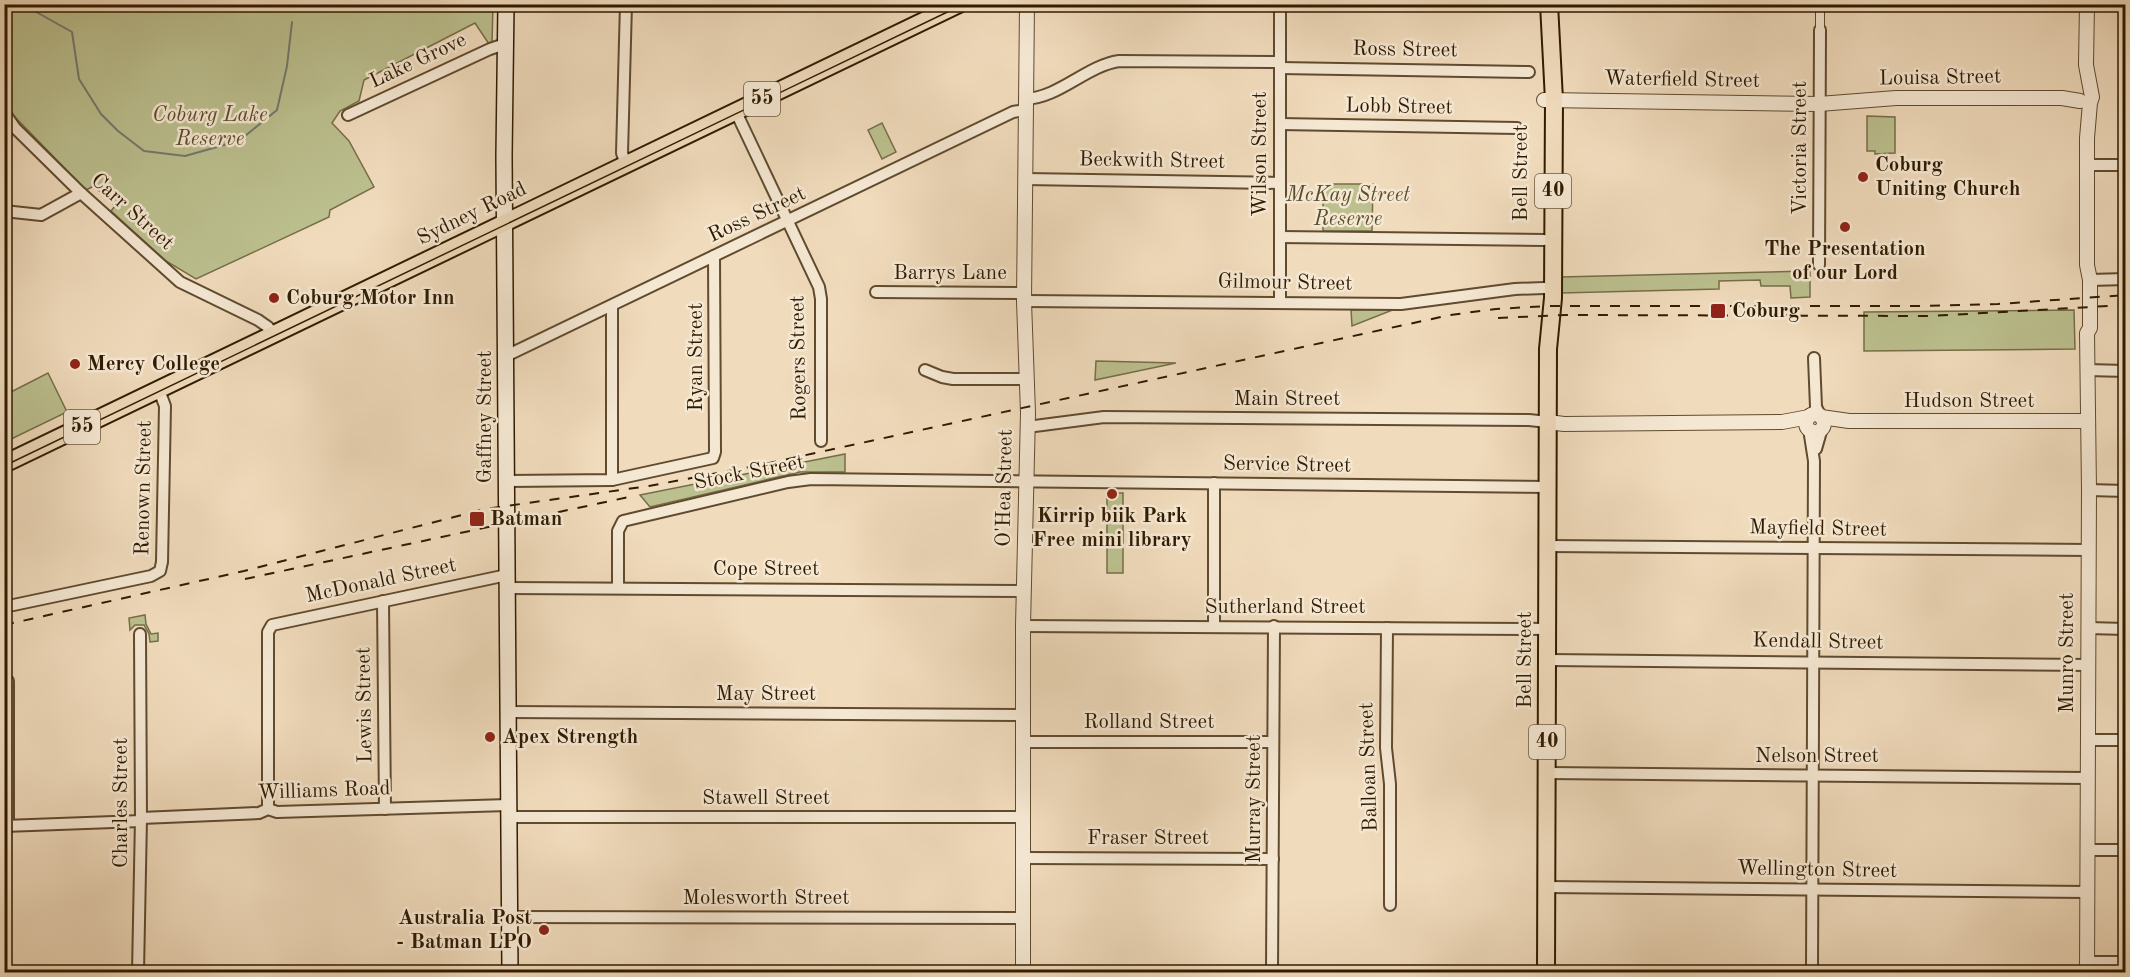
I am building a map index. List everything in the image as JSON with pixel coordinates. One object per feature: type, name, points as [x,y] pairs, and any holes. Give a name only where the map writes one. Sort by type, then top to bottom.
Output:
[{"type":"highway","name":"Sydney Road","points":[[4,464],[959,4]]},
{"type":"highway","name":"Bell Street","points":[[1548,348],[1544,326],[1544,240],[1550,4]]},
{"type":"highway","name":"Bell Street","points":[[1546,972],[1548,348],[1553,298],[1549,100]]},
{"type":"main road","name":"Gaffney Street","points":[[506,4],[505,224],[510,972]]},
{"type":"street","points":[[626,4],[622,153],[626,165]]},
{"type":"street","name":"O'Hea Street","points":[[1023,972],[1023,626],[1027,427],[1024,179],[1027,4]]},
{"type":"street","name":"Wilson Street","points":[[1280,4],[1280,303]]},
{"type":"street","points":[[1820,4],[1820,30]]},
{"type":"street","name":"Munro Street","points":[[2087,4],[2084,97],[2087,138],[2086,265],[2090,280],[2090,328],[2087,333],[2089,490],[2087,967]]},
{"type":"street","name":"Victoria Street","points":[[1819,265],[1820,30]]},
{"type":"street","name":"Lake Grove","points":[[348,115],[490,49],[505,45]]},
{"type":"street","name":"Ross Street","points":[[506,356],[788,222],[1102,66],[1119,61],[1528,72]]},
{"type":"street","name":"Louisa Street","points":[[1819,104],[1896,98],[2084,97]]},
{"type":"street","name":"Waterfield Street","points":[[1549,100],[1819,104]]},
{"type":"street","name":"Carr Street","points":[[4,112],[15,128],[81,193],[180,282],[264,324],[274,334]]},
{"type":"street","name":"Rogers Street","points":[[736,112],[820,292],[821,441]]},
{"type":"street","name":"Lobb Street","points":[[1280,124],[1517,128]]},
{"type":"street","points":[[2087,165],[2126,165]]},
{"type":"street","name":"Beckwith Street","points":[[1024,179],[1280,183]]},
{"type":"street","points":[[4,211],[41,215],[81,193]]},
{"type":"street","points":[[1280,237],[1544,240]]},
{"type":"street","name":"Ryan Street","points":[[612,480],[713,458],[715,452],[714,256]]},
{"type":"street","name":"Munro Street","points":[[2086,265],[2083,273],[2083,328],[2087,333]]},
{"type":"street","points":[[2090,280],[2126,279]]},
{"type":"street","name":"Gilmour Street","points":[[1024,297],[1401,304],[1505,290],[1544,288]]},
{"type":"street","name":"Barrys Lane","points":[[876,292],[1024,297]]},
{"type":"street","points":[[507,481],[612,480],[612,306]]},
{"type":"street","points":[[251,317],[258,342]]},
{"type":"street","points":[[1812,972],[1814,358]]},
{"type":"street","points":[[925,370],[953,379],[1025,379]]},
{"type":"street","points":[[2046,422],[2073,414],[2081,408],[2087,370],[2126,370]]},
{"type":"street","name":"Renown Street","points":[[4,607],[151,576],[160,571],[165,406],[159,390]]},
{"type":"street","name":"Main Street","points":[[1027,427],[1095,418],[1131,417],[1548,422]]},
{"type":"street","name":"Hudson Street","points":[[1548,422],[1571,424],[1849,421],[2088,422]]},
{"type":"street","name":"Stock Street","points":[[618,588],[619,526],[627,520],[799,480],[1026,481]]},
{"type":"street","name":"Service Street","points":[[1026,481],[1548,487]]},
{"type":"street","points":[[1214,483],[1214,626]]},
{"type":"street","points":[[2089,490],[2126,491]]},
{"type":"street","name":"Mayfield Street","points":[[1548,546],[2089,550]]},
{"type":"street","name":"Cope Street","points":[[507,582],[618,588],[1024,591]]},
{"type":"street","name":"McDonald Street","points":[[268,809],[268,632],[272,625],[383,602],[507,582]]},
{"type":"street","name":"Lewis Street","points":[[383,602],[385,808]]},
{"type":"street","name":"Sutherland Street","points":[[1023,626],[1547,629]]},
{"type":"street","name":"Murray Street","points":[[1272,972],[1274,627]]},
{"type":"street","name":"Balloan Street","points":[[1386,628],[1390,905]]},
{"type":"street","points":[[2088,628],[2126,629]]},
{"type":"street","name":"Charles Street","points":[[138,972],[141,820],[140,634]]},
{"type":"street","name":"Kendall Street","points":[[1548,660],[2088,665]]},
{"type":"street","points":[[6,826],[8,681]]},
{"type":"street","name":"May Street","points":[[508,712],[1024,715]]},
{"type":"street","points":[[2087,740],[2126,740]]},
{"type":"street","name":"Rolland Street","points":[[1024,742],[1273,742]]},
{"type":"street","name":"Nelson Street","points":[[1547,773],[2087,778]]},
{"type":"street","name":"Williams Road","points":[[6,826],[259,813],[268,809],[277,812],[385,808],[508,811]]},
{"type":"street","name":"Stawell Street","points":[[508,811],[1024,817]]},
{"type":"street","points":[[2087,850],[2126,850]]},
{"type":"street","name":"Fraser Street","points":[[1024,858],[1273,859]]},
{"type":"street","name":"Wellington Street","points":[[1546,887],[2087,892]]},
{"type":"street","name":"Molesworth Street","points":[[509,917],[1023,918]]},
{"type":"street","points":[[2087,967],[2126,962]]},
{"type":"green space","name":"Coburg Lake Reserve","points":[[4,5],[493,5],[492,43],[489,44],[475,23],[364,80],[359,101],[340,111],[332,123],[349,141],[374,187],[330,210],[329,217],[196,279],[166,261],[111,211],[115,206],[94,186],[86,190],[12,114],[5,100]]},
{"type":"green space","points":[[1867,116],[1895,117],[1895,153],[1875,154],[1875,151],[1867,151]]},
{"type":"green space","points":[[882,123],[896,152],[882,159],[868,130]]},
{"type":"green space","name":"McKay Street Reserve","points":[[1323,184],[1373,184],[1372,231],[1323,231]]},
{"type":"green space","points":[[1810,271],[1810,297],[1791,298],[1790,286],[1761,286],[1760,280],[1719,281],[1719,289],[1561,293],[1560,277]]},
{"type":"green space","points":[[1395,309],[1352,326],[1351,310]]},
{"type":"green space","points":[[2074,310],[2075,349],[1864,351],[1864,312]]},
{"type":"green space","points":[[1096,361],[1176,363],[1095,380]]},
{"type":"green space","points":[[48,373],[67,412],[5,442],[5,395]]},
{"type":"green space","points":[[845,454],[845,472],[800,472],[650,507],[640,495]]},
{"type":"green space","points":[[1107,493],[1123,493],[1123,573],[1107,573]]},
{"type":"green space","points":[[145,615],[151,634],[158,633],[158,641],[150,642],[144,625],[135,625],[130,630],[129,618]]},
{"type":"waterway","points":[[22,4],[72,32],[79,79],[101,114],[118,131],[144,151],[185,156],[224,145],[245,136],[277,110],[287,66],[292,22]]},
{"type":"tram line","points":[[4,466],[964,4]]},
{"type":"railway","points":[[4,625],[244,571],[485,509],[649,486],[760,465],[1450,315],[1548,306],[1924,306],[1998,304],[2126,295]]},
{"type":"railway","points":[[1498,318],[1566,315],[1931,316],[2126,305]]},
{"type":"railway","points":[[245,579],[629,497]]},
{"type":"place","name":"Coburg Uniting Church","points":[[1863,177]]},
{"type":"place","name":"The Presentation of our Lord","points":[[1845,227]]},
{"type":"place","name":"Coburg Motor Inn","points":[[274,298]]},
{"type":"place","name":"Coburg","points":[[1718,311]]},
{"type":"place","name":"Mercy College","points":[[75,364]]},
{"type":"place","name":"Kirrip biik Park Free mini library","points":[[1112,494]]},
{"type":"place","name":"Batman","points":[[477,519]]},
{"type":"place","name":"Apex Strength","points":[[490,737]]},
{"type":"place","name":"Australia Post - Batman LPO","points":[[544,930]]}]
